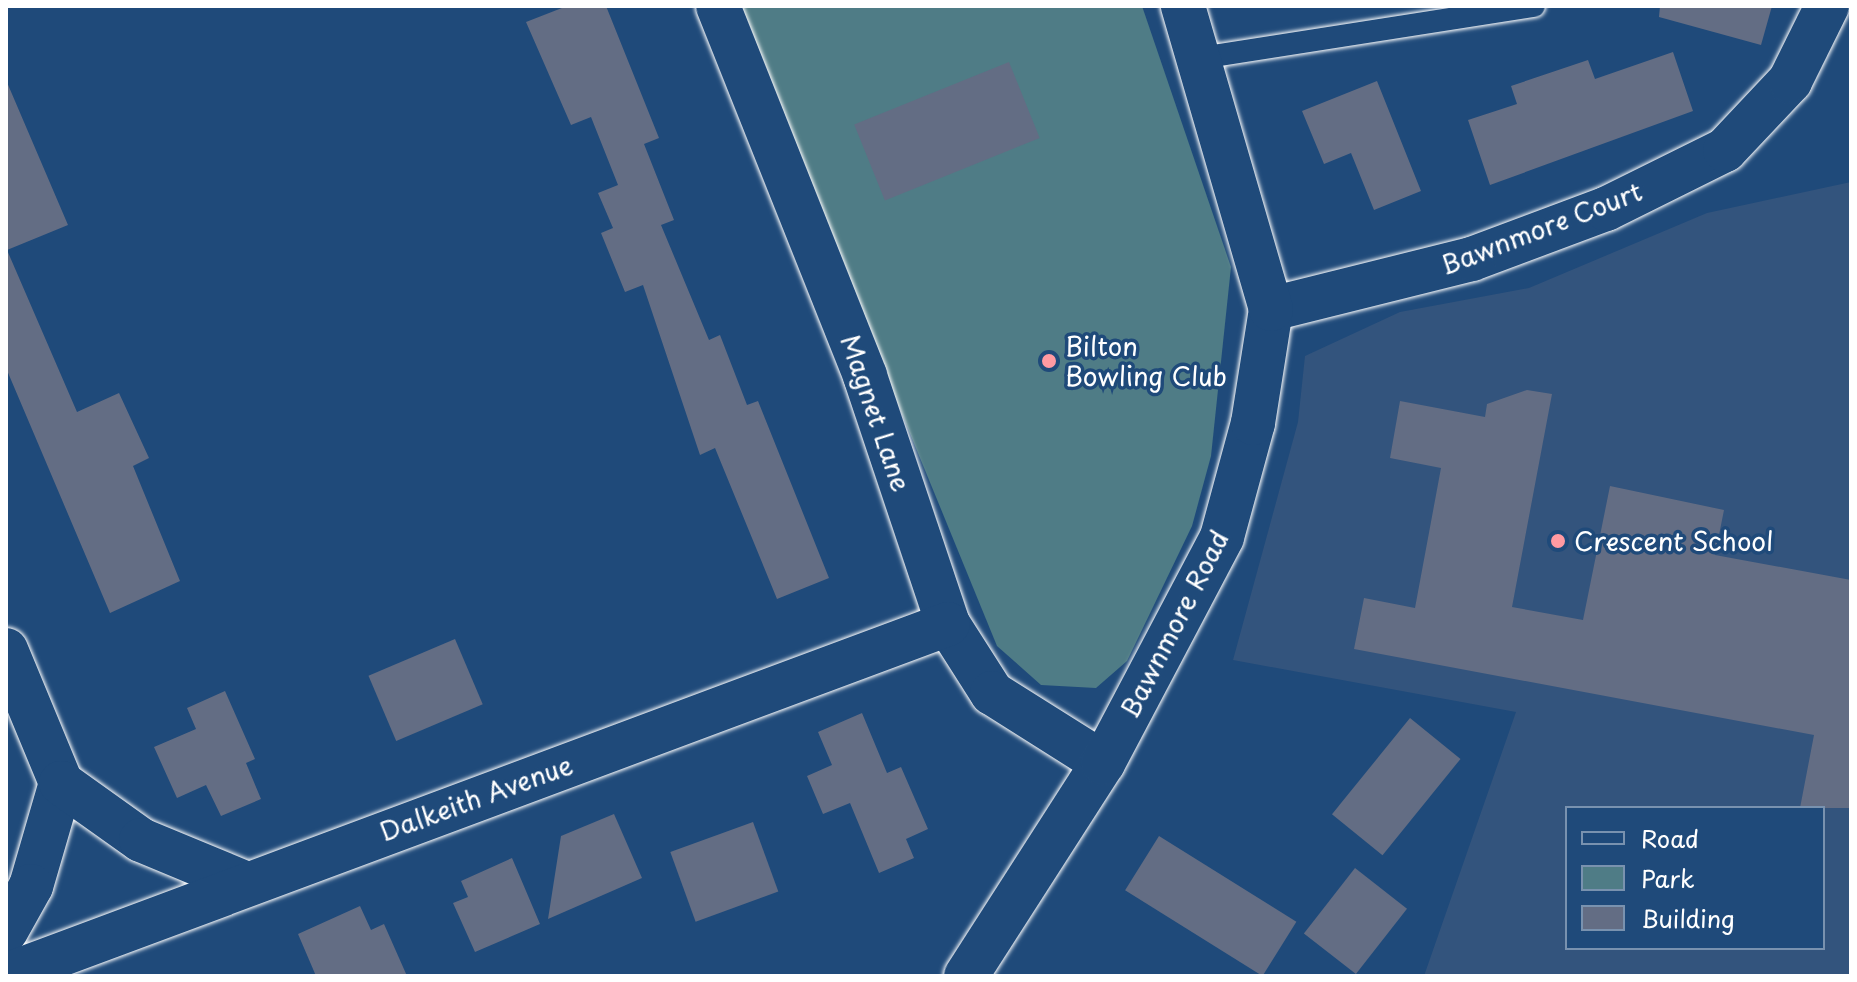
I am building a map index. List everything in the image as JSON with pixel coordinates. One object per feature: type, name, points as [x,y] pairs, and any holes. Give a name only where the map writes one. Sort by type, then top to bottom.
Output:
[{"type":"street","name":"Magnet Lane","points":[[718,6],[865,376],[948,624],[992,693],[1103,763]]},
{"type":"street","name":"Bawnmore Road","points":[[966,976],[1103,763],[1222,537],[1253,423],[1271,309],[1201,58],[1183,6]]},
{"type":"street","name":"Bawnmore Court","points":[[1271,309],[1472,259],[1606,209],[1725,150],[1790,81],[1827,6]]},
{"type":"street","name":"Dalkeith Avenue","points":[[6,975],[245,883],[948,624]]},
{"type":"street","points":[[6,650],[61,783],[141,840],[245,883]]},
{"type":"street","points":[[6,931],[31,886],[61,783]]},
{"type":"lane","points":[[1201,58],[1534,6]]},
{"type":"shaded area","name":"Crescent School","points":[[1851,182],[1851,976],[1424,976],[1516,712],[1233,660],[1298,422],[1305,356],[1400,312],[1529,288],[1707,213]]},
{"type":"green space","name":"Bilton Bowling Club","points":[[735,6],[1142,6],[1231,267],[1211,456],[1192,526],[1127,661],[1096,688],[1041,685],[997,646]]},
{"type":"building","points":[[567,6],[606,6],[659,138],[644,144],[674,220],[661,225],[709,340],[720,335],[747,405],[758,401],[829,578],[777,599],[715,448],[700,455],[643,285],[625,292],[601,233],[613,228],[598,193],[618,185],[591,117],[571,125],[526,22]]},
{"type":"building","points":[[1660,6],[1772,6],[1761,45],[1659,17]]},
{"type":"building","points":[[1673,52],[1693,111],[1490,185],[1468,120],[1517,104],[1511,86],[1588,60],[1595,79]]},
{"type":"building","points":[[1009,62],[1040,138],[885,201],[854,125]]},
{"type":"building","points":[[6,80],[68,225],[7,250],[77,412],[119,393],[149,458],[133,466],[180,581],[110,613],[6,368]]},
{"type":"building","points":[[1377,81],[1421,191],[1374,210],[1351,153],[1324,164],[1302,111]]},
{"type":"building","points":[[1527,390],[1552,394],[1512,607],[1583,620],[1610,486],[1724,510],[1715,555],[1851,580],[1851,808],[1800,806],[1814,735],[1354,649],[1364,598],[1415,608],[1441,468],[1390,458],[1400,401],[1485,417],[1487,404]]},
{"type":"building","points":[[455,639],[483,704],[396,741],[368,676]]},
{"type":"building","points":[[225,691],[255,759],[246,763],[261,799],[221,816],[206,785],[177,798],[154,747],[196,729],[187,708]]},
{"type":"building","points":[[862,713],[887,773],[901,767],[928,829],[906,839],[914,858],[879,873],[850,803],[823,814],[807,776],[832,765],[818,732]]},
{"type":"building","points":[[1410,718],[1461,759],[1382,855],[1332,814]]},
{"type":"building","points":[[614,814],[642,878],[548,919],[561,836]]},
{"type":"building","points":[[753,822],[778,892],[696,922],[670,852]]},
{"type":"building","points":[[1159,836],[1296,922],[1262,976],[1125,890]]},
{"type":"building","points":[[512,858],[540,924],[475,952],[453,903],[468,897],[461,881]]},
{"type":"building","points":[[1355,868],[1407,909],[1356,974],[1304,933]]},
{"type":"building","points":[[360,906],[371,930],[384,924],[407,976],[316,976],[298,934]]},
{"type":"place","name":"Bilton Bowling Club","points":[[1049,361]]},
{"type":"place","name":"Crescent School","points":[[1558,541]]}]
